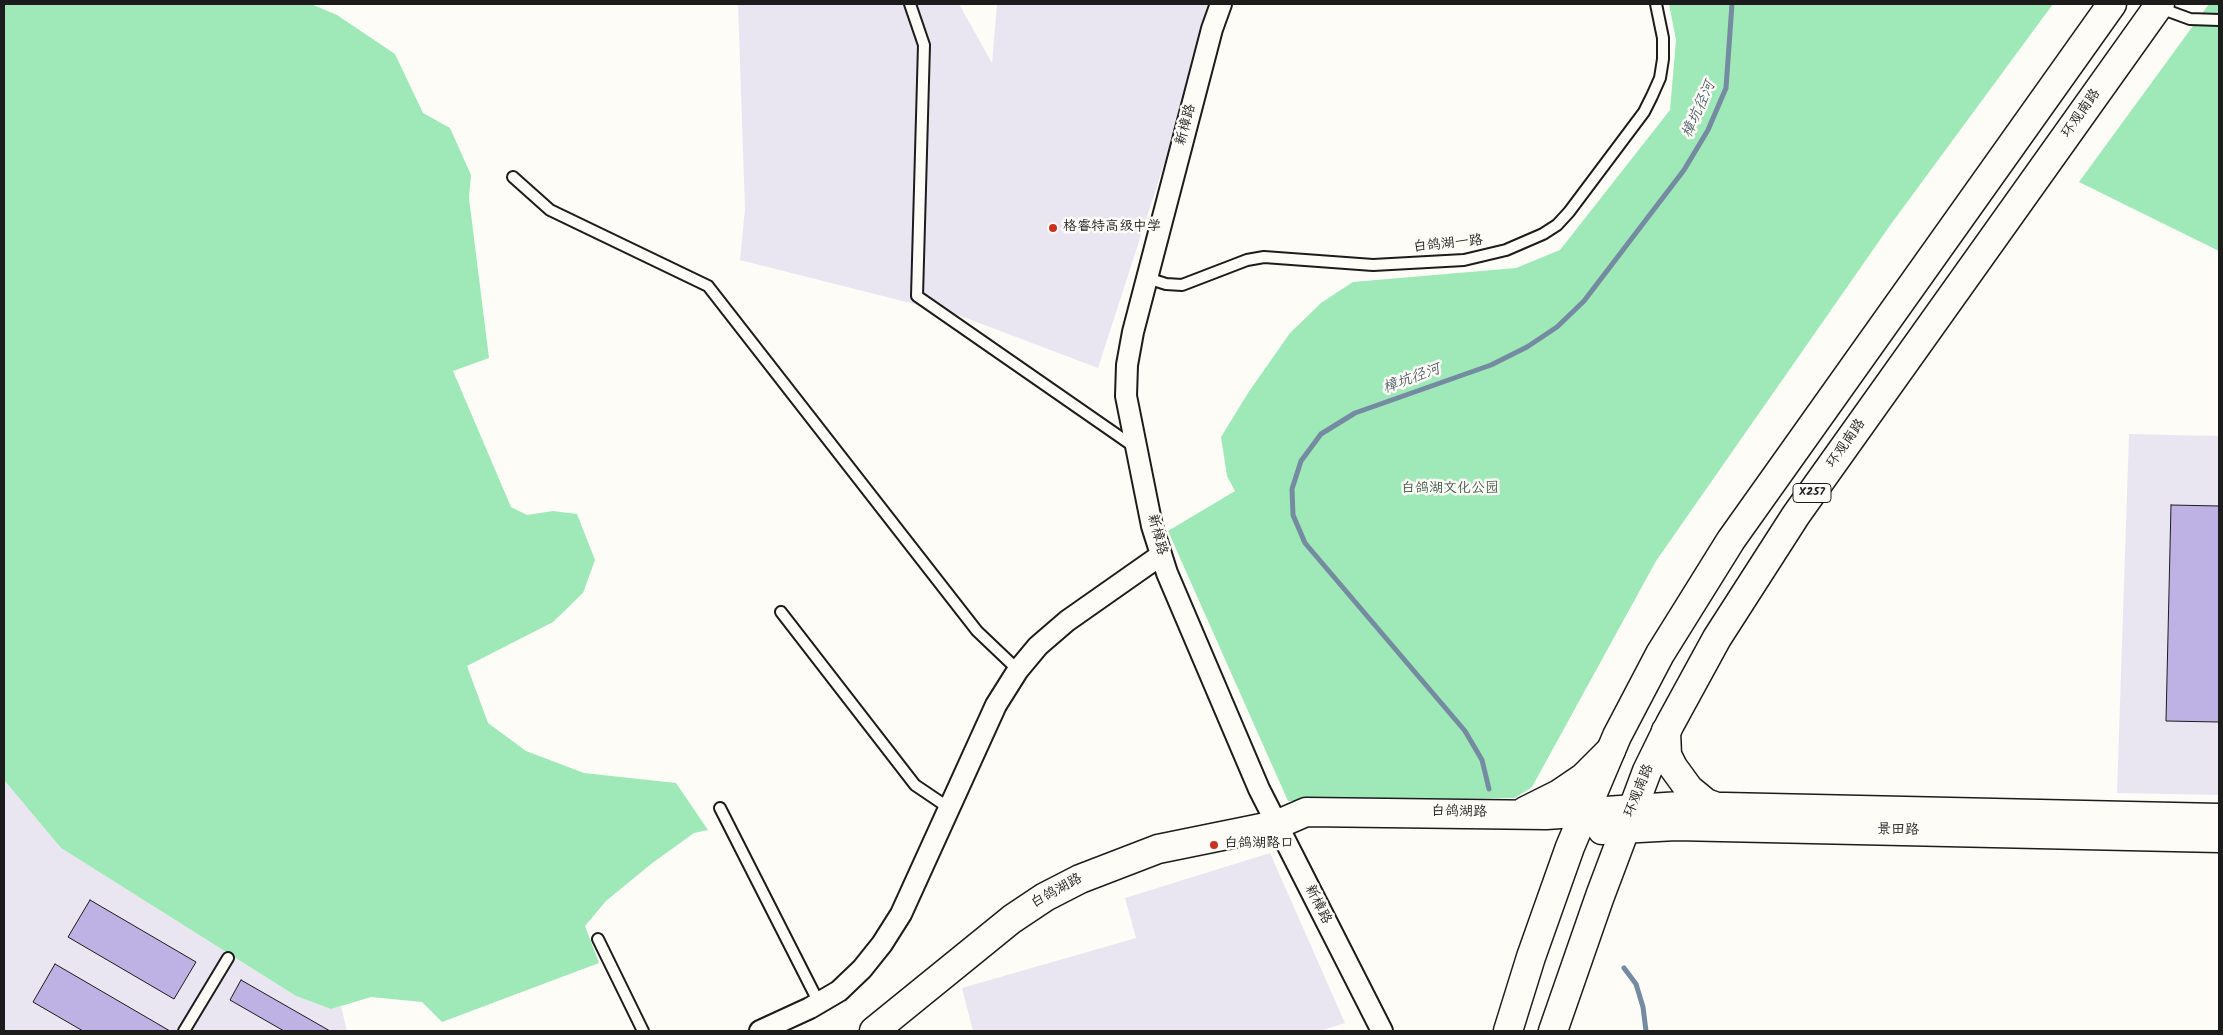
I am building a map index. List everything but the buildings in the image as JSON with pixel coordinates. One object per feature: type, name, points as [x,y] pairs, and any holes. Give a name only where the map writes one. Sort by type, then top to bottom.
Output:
[{"type":"street","name":"新樟路","points":[[1222,4],[1212,29],[1147,278],[1127,365],[1126,396],[1161,555],[1259,790],[1382,1031]]},
{"type":"street","name":"X257","points":[[1508,1031],[1531,957],[1580,822],[1611,750],[1660,654],[1731,540],[2112,4]]},
{"type":"street","name":"环观南路","points":[[1553,1031],[1629,819],[1666,731],[1717,638],[1771,551],[2159,5]]},
{"type":"street","points":[[760,1031],[819,1003],[839,991],[862,970],[882,944],[901,914],[996,705],[1018,670],[1038,646],[1067,621],[1161,555]]},
{"type":"street","points":[[1666,731],[1667,755],[1673,767],[1689,789],[1706,803],[1717,807]]},
{"type":"street","points":[[1512,814],[1530,810],[1559,794],[1584,777],[1611,750]]},
{"type":"street","name":"景田路","points":[[1629,819],[1680,806],[2219,818]]},
{"type":"street","name":"白鸽湖路","points":[[874,1031],[1012,919],[1045,897],[1080,879],[1158,849],[1276,824],[1306,812],[1512,814],[1580,822]]},
{"type":"street","name":"景田路","points":[[1580,822],[1629,819],[1686,826],[2219,838]]},
{"type":"street","name":"白鸽湖路","points":[[1276,824],[1310,830],[1530,834],[1580,822]]},
{"type":"lane","points":[[910,4],[924,45],[916,296],[1137,449]]},
{"type":"lane","name":"白鸽湖一路","points":[[1147,278],[1166,284],[1182,285],[1247,260],[1264,257],[1373,265],[1464,260],[1506,250],[1543,234],[1569,212],[1644,112],[1652,96],[1660,78],[1663,59],[1663,38],[1656,4]]},
{"type":"lane","points":[[2159,5],[2190,19],[2219,20]]},
{"type":"lane","points":[[513,177],[550,210],[708,286],[977,630],[1018,670]]},
{"type":"lane","points":[[780,612],[916,785],[949,808]]},
{"type":"lane","points":[[720,808],[819,1003]]},
{"type":"lane","points":[[598,939],[643,1031]]},
{"type":"lane","points":[[184,1031],[228,958]]},
{"type":"shaded area","points":[[738,4],[959,4],[992,63],[997,4],[1216,4],[1098,368],[958,315],[740,260],[745,209]]},
{"type":"shaded area","points":[[2129,434],[2219,436],[2219,795],[2117,793]]},
{"type":"shaded area","points":[[4,780],[61,848],[296,996],[331,1009],[341,1006],[347,1031],[4,1031]]},
{"type":"shaded area","points":[[1270,853],[1345,1023],[1320,1031],[973,1031],[962,988],[1136,938],[1125,898]]},
{"type":"green space","points":[[4,4],[311,4],[337,15],[395,54],[423,113],[450,128],[471,175],[469,198],[489,358],[453,371],[511,507],[527,515],[553,511],[577,514],[595,560],[583,593],[553,622],[467,666],[488,723],[526,751],[584,773],[676,783],[708,830],[694,833],[651,864],[606,901],[585,926],[599,963],[442,1022],[422,1002],[371,997],[331,1009],[296,996],[61,848],[4,780]]},
{"type":"green space","name":"白鸽湖文化公园","points":[[1669,4],[2053,4],[1891,224],[1656,561],[1532,787],[1515,798],[1288,801],[1168,531],[1235,491],[1227,476],[1221,437],[1248,393],[1290,333],[1321,303],[1353,282],[1516,268],[1560,250],[1670,110],[1676,40]]},
{"type":"green space","points":[[2209,4],[2219,4],[2219,251],[2079,182]]},
{"type":"waterway","name":"樟坑径河","points":[[1489,789],[1482,760],[1465,731],[1305,543],[1293,515],[1292,489],[1301,461],[1321,434],[1355,413],[1491,365],[1527,347],[1557,327],[1584,301],[1684,170],[1708,130],[1726,88],[1732,4]]},
{"type":"waterway","name":"樟坑径河","points":[[1624,968],[1636,984],[1643,1007],[1646,1031]]},
{"type":"place","name":"格睿特高级中学","points":[[1053,228]]},
{"type":"place","name":"白鸽湖路口","points":[[1214,845]]}]
